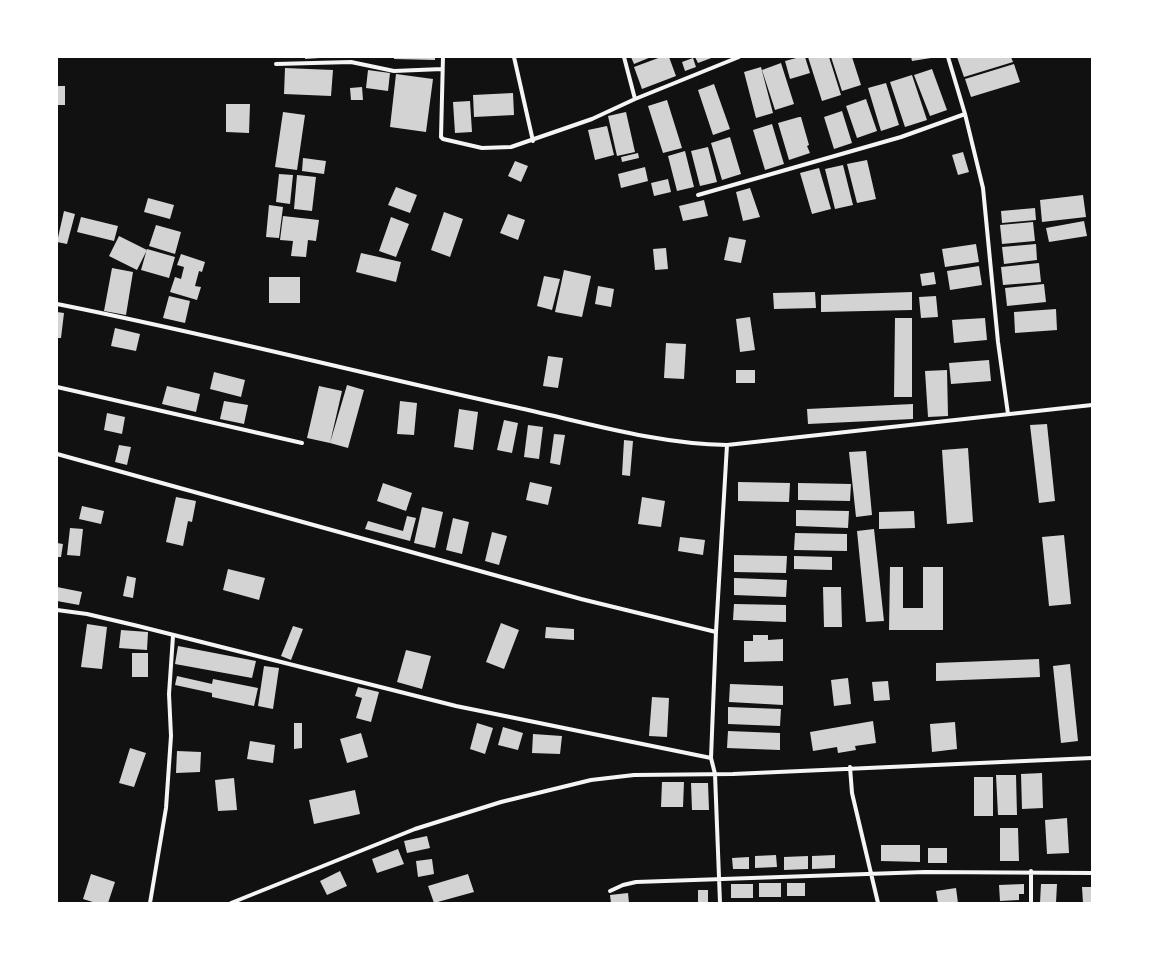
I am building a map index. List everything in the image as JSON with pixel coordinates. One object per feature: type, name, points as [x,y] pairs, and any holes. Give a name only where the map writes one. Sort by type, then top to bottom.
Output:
[{"type":"street","points":[[443,57],[440,133],[443,139],[482,148],[511,148],[534,141],[592,119],[635,99],[735,57]]},
{"type":"street","points":[[514,57],[534,141]]},
{"type":"street","points":[[624,57],[635,99]]},
{"type":"street","points":[[948,57],[965,114],[983,188],[998,342],[1008,414]]},
{"type":"street","points":[[276,64],[351,62],[394,71],[442,69]]},
{"type":"street","points":[[698,196],[900,137],[965,114]]},
{"type":"street","points":[[57,304],[436,390],[654,437],[696,444],[727,445],[1092,405]]},
{"type":"street","points":[[57,387],[302,443]]},
{"type":"street","points":[[720,903],[715,774],[712,758],[716,632],[727,445]]},
{"type":"street","points":[[57,454],[581,599],[716,632]]},
{"type":"street","points":[[57,610],[94,616],[392,688],[456,706],[712,758]]},
{"type":"street","points":[[150,903],[168,794],[171,736],[169,694],[173,636]]},
{"type":"street","points":[[232,903],[415,829],[501,802],[591,780],[634,775],[715,774],[850,767],[1092,758]]},
{"type":"street","points":[[850,767],[852,793],[878,903]]},
{"type":"street","points":[[1031,871],[1031,903]]},
{"type":"street","points":[[610,891],[623,885],[636,882],[720,878],[871,873],[1031,871],[1092,873]]},
{"type":"building","points":[[305,57],[320,57],[320,58],[305,59]]},
{"type":"building","points":[[394,57],[435,57],[435,60],[394,59]]},
{"type":"building","points":[[631,57],[651,57],[634,64]]},
{"type":"building","points":[[661,57],[669,57],[676,76],[642,89],[634,67]]},
{"type":"building","points":[[695,57],[714,57],[698,63]]},
{"type":"building","points":[[805,57],[810,73],[790,79],[785,61]]},
{"type":"building","points":[[808,57],[829,57],[841,95],[822,101]]},
{"type":"building","points":[[831,57],[852,57],[861,85],[842,91]]},
{"type":"building","points":[[911,57],[931,57],[931,58],[912,61]]},
{"type":"building","points":[[957,57],[1011,57],[1013,62],[964,77]]},
{"type":"building","points":[[693,58],[696,67],[685,71],[682,62]]},
{"type":"building","points":[[781,63],[794,104],[775,110],[762,70]]},
{"type":"building","points":[[1014,64],[1020,82],[971,97],[965,79]]},
{"type":"building","points":[[761,67],[773,113],[756,118],[744,72]]},
{"type":"building","points":[[285,68],[333,70],[331,96],[284,94]]},
{"type":"building","points":[[932,69],[947,110],[930,116],[914,75]]},
{"type":"building","points":[[368,70],[390,73],[388,91],[366,88]]},
{"type":"building","points":[[396,74],[433,79],[426,132],[390,127]]},
{"type":"building","points":[[912,75],[927,120],[905,127],[890,82]]},
{"type":"building","points":[[886,83],[899,125],[881,131],[868,88]]},
{"type":"building","points":[[714,84],[730,129],[713,135],[698,90]]},
{"type":"building","points":[[57,86],[65,86],[65,105],[57,105]]},
{"type":"building","points":[[362,87],[363,100],[351,100],[350,88]]},
{"type":"building","points":[[513,93],[514,115],[474,117],[473,95]]},
{"type":"building","points":[[866,99],[877,131],[857,138],[846,106]]},
{"type":"building","points":[[667,100],[682,148],[663,153],[648,106]]},
{"type":"building","points":[[470,101],[472,132],[455,133],[453,102]]},
{"type":"building","points":[[226,104],[250,104],[249,133],[226,132]]},
{"type":"building","points":[[842,111],[852,143],[834,149],[824,117]]},
{"type":"building","points":[[283,112],[305,115],[297,170],[275,167]]},
{"type":"building","points":[[626,112],[635,152],[617,156],[608,116]]},
{"type":"building","points":[[801,117],[809,145],[807,146],[810,153],[789,160],[778,123]]},
{"type":"building","points":[[772,124],[784,164],[765,170],[753,130]]},
{"type":"building","points":[[607,126],[614,155],[595,160],[588,130]]},
{"type":"building","points":[[730,137],[741,174],[722,180],[711,143]]},
{"type":"building","points":[[708,147],[717,182],[700,186],[691,151]]},
{"type":"building","points":[[685,151],[694,187],[677,191],[668,156]]},
{"type":"building","points":[[963,152],[969,172],[958,175],[952,155]]},
{"type":"building","points":[[638,153],[639,158],[622,162],[621,157]]},
{"type":"building","points":[[303,158],[326,161],[324,174],[302,171]]},
{"type":"building","points":[[867,160],[876,199],[857,203],[847,164]]},
{"type":"building","points":[[515,161],[528,166],[521,182],[508,176]]},
{"type":"building","points":[[843,165],[853,205],[835,209],[825,169]]},
{"type":"building","points":[[645,167],[648,181],[621,188],[618,174]]},
{"type":"building","points":[[819,168],[831,209],[812,214],[800,173]]},
{"type":"building","points":[[279,174],[293,175],[290,204],[276,202]]},
{"type":"building","points":[[297,175],[316,177],[312,211],[294,209]]},
{"type":"building","points":[[668,179],[671,192],[654,196],[651,183]]},
{"type":"building","points":[[396,187],[417,195],[410,213],[388,205]]},
{"type":"building","points":[[750,188],[760,217],[743,221],[736,192]]},
{"type":"building","points":[[1083,195],[1086,217],[1042,222],[1040,200]]},
{"type":"building","points":[[148,198],[174,205],[170,219],[144,212]]},
{"type":"building","points":[[704,200],[708,216],[683,221],[679,206]]},
{"type":"building","points":[[269,205],[283,207],[279,238],[266,237]]},
{"type":"building","points":[[1035,208],[1036,220],[1002,223],[1001,211]]},
{"type":"building","points":[[64,211],[75,214],[67,244],[57,242]]},
{"type":"building","points":[[444,212],[463,219],[450,257],[431,250]]},
{"type":"building","points":[[508,214],[525,220],[518,240],[500,233]]},
{"type":"building","points":[[283,216],[319,220],[316,241],[308,240],[306,257],[291,256],[293,241],[280,240]]},
{"type":"building","points":[[81,217],[118,226],[114,241],[77,232]]},
{"type":"building","points":[[391,217],[409,224],[396,257],[379,251]]},
{"type":"building","points":[[1084,221],[1087,236],[1049,242],[1046,228]]},
{"type":"building","points":[[1033,222],[1035,241],[1002,244],[1000,225]]},
{"type":"building","points":[[156,225],[181,232],[175,254],[149,246]]},
{"type":"building","points":[[119,236],[147,250],[137,270],[109,256]]},
{"type":"building","points":[[729,237],[746,240],[741,263],[724,260]]},
{"type":"building","points":[[976,244],[979,262],[945,267],[942,249]]},
{"type":"building","points":[[1036,244],[1037,260],[1004,264],[1002,247]]},
{"type":"building","points":[[666,248],[668,269],[655,270],[653,249]]},
{"type":"building","points":[[147,249],[175,257],[169,278],[141,270]]},
{"type":"building","points":[[361,253],[401,262],[396,282],[356,272]]},
{"type":"building","points":[[181,254],[205,262],[202,272],[199,271],[195,286],[201,287],[197,300],[170,292],[175,277],[181,279],[184,267],[177,265]]},
{"type":"building","points":[[1039,263],[1041,282],[1003,285],[1001,267]]},
{"type":"building","points":[[979,266],[982,285],[950,290],[947,271]]},
{"type":"building","points":[[112,268],[133,272],[126,315],[104,311]]},
{"type":"building","points":[[564,270],[591,276],[582,317],[555,312]]},
{"type":"building","points":[[934,272],[936,284],[922,286],[920,274]]},
{"type":"building","points":[[544,276],[560,279],[552,310],[537,306]]},
{"type":"building","points":[[269,277],[300,277],[300,303],[269,303]]},
{"type":"building","points":[[1044,284],[1046,302],[1007,306],[1005,288]]},
{"type":"building","points":[[598,286],[614,289],[611,307],[595,304]]},
{"type":"building","points":[[815,292],[816,308],[774,309],[773,293]]},
{"type":"building","points":[[912,292],[912,310],[821,312],[821,295]]},
{"type":"building","points":[[169,296],[190,301],[185,323],[163,318]]},
{"type":"building","points":[[936,296],[938,317],[921,318],[919,297]]},
{"type":"building","points":[[1056,309],[1057,330],[1015,333],[1014,312]]},
{"type":"building","points":[[57,312],[64,313],[61,338],[57,338]]},
{"type":"building","points":[[750,317],[755,350],[740,352],[736,319]]},
{"type":"building","points":[[895,318],[912,318],[912,397],[894,397]]},
{"type":"building","points":[[985,318],[987,340],[954,343],[952,320]]},
{"type":"building","points":[[115,328],[140,334],[136,351],[111,346]]},
{"type":"building","points":[[666,343],[686,344],[684,379],[664,378]]},
{"type":"building","points":[[548,356],[563,358],[558,388],[543,386]]},
{"type":"building","points":[[989,360],[991,381],[951,384],[949,363]]},
{"type":"building","points":[[736,370],[755,370],[755,383],[736,383]]},
{"type":"building","points":[[947,370],[948,416],[928,417],[925,371]]},
{"type":"building","points":[[214,372],[245,380],[241,397],[210,389]]},
{"type":"building","points":[[347,385],[364,390],[348,448],[330,443]]},
{"type":"building","points":[[167,386],[200,394],[196,412],[162,404]]},
{"type":"building","points":[[319,386],[342,391],[330,443],[307,438]]},
{"type":"building","points":[[224,401],[248,405],[244,424],[220,419]]},
{"type":"building","points":[[400,401],[417,403],[414,435],[397,434]]},
{"type":"building","points":[[913,404],[913,419],[808,424],[807,409]]},
{"type":"building","points":[[459,409],[478,412],[473,450],[454,447]]},
{"type":"building","points":[[107,413],[125,417],[122,434],[104,430]]},
{"type":"building","points":[[504,420],[518,423],[512,453],[497,450]]},
{"type":"building","points":[[1047,424],[1055,501],[1039,503],[1030,425]]},
{"type":"building","points":[[528,425],[543,427],[539,459],[524,457]]},
{"type":"building","points":[[554,434],[565,435],[560,465],[550,463]]},
{"type":"building","points":[[624,440],[633,441],[630,476],[622,475]]},
{"type":"building","points":[[119,445],[131,447],[127,465],[115,462]]},
{"type":"building","points":[[968,448],[973,522],[947,524],[942,450]]},
{"type":"building","points":[[866,451],[872,515],[856,517],[849,452]]},
{"type":"building","points":[[530,482],[552,487],[548,505],[526,500]]},
{"type":"building","points":[[738,482],[790,483],[789,502],[738,501]]},
{"type":"building","points":[[383,483],[412,493],[406,511],[377,501]]},
{"type":"building","points":[[798,483],[851,484],[850,501],[798,500]]},
{"type":"building","points":[[176,497],[196,501],[192,522],[188,521],[183,546],[166,542]]},
{"type":"building","points":[[642,497],[665,501],[661,527],[638,524]]},
{"type":"building","points":[[82,506],[104,511],[101,524],[79,519]]},
{"type":"building","points":[[422,507],[443,512],[435,548],[414,543]]},
{"type":"building","points":[[796,510],[849,511],[848,528],[796,526]]},
{"type":"building","points":[[914,511],[915,528],[879,529],[879,512]]},
{"type":"building","points":[[407,516],[416,518],[410,541],[365,529],[368,521],[403,531]]},
{"type":"building","points":[[453,518],[469,522],[462,554],[446,550]]},
{"type":"building","points":[[70,528],[83,529],[80,556],[67,555]]},
{"type":"building","points":[[874,529],[884,621],[866,622],[857,531]]},
{"type":"building","points":[[492,532],[507,536],[499,565],[485,561]]},
{"type":"building","points":[[795,533],[847,534],[847,551],[794,550]]},
{"type":"building","points":[[1064,535],[1071,604],[1049,606],[1042,537]]},
{"type":"building","points":[[680,537],[705,540],[703,555],[678,551]]},
{"type":"building","points":[[57,543],[63,544],[61,557],[57,557]]},
{"type":"building","points":[[734,555],[787,556],[786,573],[734,572]]},
{"type":"building","points":[[794,556],[832,557],[832,570],[794,569]]},
{"type":"building","points":[[890,567],[903,567],[903,608],[923,608],[923,567],[943,567],[943,630],[889,630]]},
{"type":"building","points":[[228,569],[265,578],[259,600],[223,590]]},
{"type":"building","points":[[127,576],[136,578],[133,598],[123,596]]},
{"type":"building","points":[[734,578],[787,580],[786,597],[734,595]]},
{"type":"building","points":[[57,587],[82,592],[79,605],[57,601]]},
{"type":"building","points":[[823,587],[841,587],[842,627],[824,627]]},
{"type":"building","points":[[734,604],[786,605],[786,622],[733,620]]},
{"type":"building","points":[[501,623],[519,630],[504,669],[486,662]]},
{"type":"building","points":[[87,624],[107,627],[102,669],[81,667]]},
{"type":"building","points":[[293,626],[303,629],[291,660],[281,656]]},
{"type":"building","points":[[546,627],[574,629],[574,640],[545,638]]},
{"type":"building","points":[[121,630],[148,632],[147,650],[119,648]]},
{"type":"building","points":[[753,635],[768,635],[768,640],[783,639],[783,661],[744,662],[744,641],[753,641]]},
{"type":"building","points":[[178,646],[256,661],[252,678],[175,664]]},
{"type":"building","points":[[406,650],[431,656],[422,689],[397,682]]},
{"type":"building","points":[[132,653],[148,653],[148,677],[132,677]]},
{"type":"building","points":[[1039,659],[1040,677],[936,681],[936,663]]},
{"type":"building","points":[[1070,664],[1078,741],[1061,743],[1053,666]]},
{"type":"building","points":[[264,666],[279,668],[273,709],[258,706]]},
{"type":"building","points":[[177,676],[212,684],[213,679],[258,688],[254,706],[212,697],[212,693],[175,685]]},
{"type":"building","points":[[848,678],[851,704],[834,706],[831,680]]},
{"type":"building","points":[[888,681],[890,700],[874,701],[872,682]]},
{"type":"building","points":[[730,684],[783,686],[783,705],[729,702]]},
{"type":"building","points":[[358,687],[379,692],[371,722],[356,718],[362,698],[355,696]]},
{"type":"building","points":[[652,697],[669,698],[667,737],[649,736]]},
{"type":"building","points":[[728,707],[781,709],[780,726],[728,724]]},
{"type":"building","points":[[873,721],[876,743],[855,746],[856,750],[838,753],[837,747],[813,751],[810,732]]},
{"type":"building","points":[[955,722],[957,749],[932,752],[930,724]]},
{"type":"building","points":[[294,723],[302,723],[302,748],[294,749]]},
{"type":"building","points":[[477,723],[493,728],[485,754],[470,749]]},
{"type":"building","points":[[503,727],[523,733],[518,750],[498,745]]},
{"type":"building","points":[[728,731],[780,733],[780,750],[727,748]]},
{"type":"building","points":[[361,733],[368,757],[347,763],[340,739]]},
{"type":"building","points":[[533,734],[562,736],[560,754],[532,753]]},
{"type":"building","points":[[250,741],[275,745],[273,763],[247,759]]},
{"type":"building","points":[[130,748],[146,753],[134,787],[119,783]]},
{"type":"building","points":[[177,751],[201,752],[200,772],[176,773]]},
{"type":"building","points":[[1042,773],[1043,808],[1022,809],[1021,774]]},
{"type":"building","points":[[996,775],[1016,775],[1017,815],[998,815]]},
{"type":"building","points":[[974,777],[993,777],[993,816],[974,816]]},
{"type":"building","points":[[234,778],[237,810],[218,811],[215,780]]},
{"type":"building","points":[[662,782],[684,782],[683,807],[661,807]]},
{"type":"building","points":[[691,783],[708,783],[709,810],[692,810]]},
{"type":"building","points":[[355,790],[360,814],[314,824],[309,800]]},
{"type":"building","points":[[1067,818],[1069,853],[1047,854],[1045,820]]},
{"type":"building","points":[[1000,828],[1018,828],[1019,861],[1000,861]]},
{"type":"building","points":[[427,836],[430,848],[407,853],[404,841]]},
{"type":"building","points":[[881,845],[920,845],[920,862],[881,861]]},
{"type":"building","points":[[928,848],[947,848],[947,863],[928,863]]},
{"type":"building","points":[[398,849],[404,864],[377,873],[372,859]]},
{"type":"building","points":[[776,855],[777,867],[755,868],[755,856]]},
{"type":"building","points":[[835,855],[835,868],[812,869],[812,856]]},
{"type":"building","points":[[808,856],[808,869],[784,870],[784,857]]},
{"type":"building","points":[[749,857],[749,869],[733,869],[732,858]]},
{"type":"building","points":[[432,859],[434,874],[418,877],[416,861]]},
{"type":"building","points":[[340,871],[347,886],[327,895],[320,881]]},
{"type":"building","points":[[91,874],[115,882],[108,903],[96,903],[83,899]]},
{"type":"building","points":[[468,874],[474,892],[434,903],[428,886]]},
{"type":"building","points":[[759,883],[781,883],[781,897],[759,897]]},
{"type":"building","points":[[787,883],[805,883],[805,896],[787,896]]},
{"type":"building","points":[[731,884],[753,884],[753,898],[731,898]]},
{"type":"building","points":[[1024,884],[1024,894],[1019,894],[1019,900],[1000,901],[999,885]]},
{"type":"building","points":[[1041,884],[1057,884],[1056,903],[1040,903]]},
{"type":"building","points":[[1082,887],[1092,887],[1092,903],[1083,903]]},
{"type":"building","points":[[956,888],[958,903],[938,903],[936,891]]},
{"type":"building","points":[[698,890],[708,890],[708,903],[698,903]]},
{"type":"building","points":[[628,893],[629,903],[611,903],[610,895]]}]
